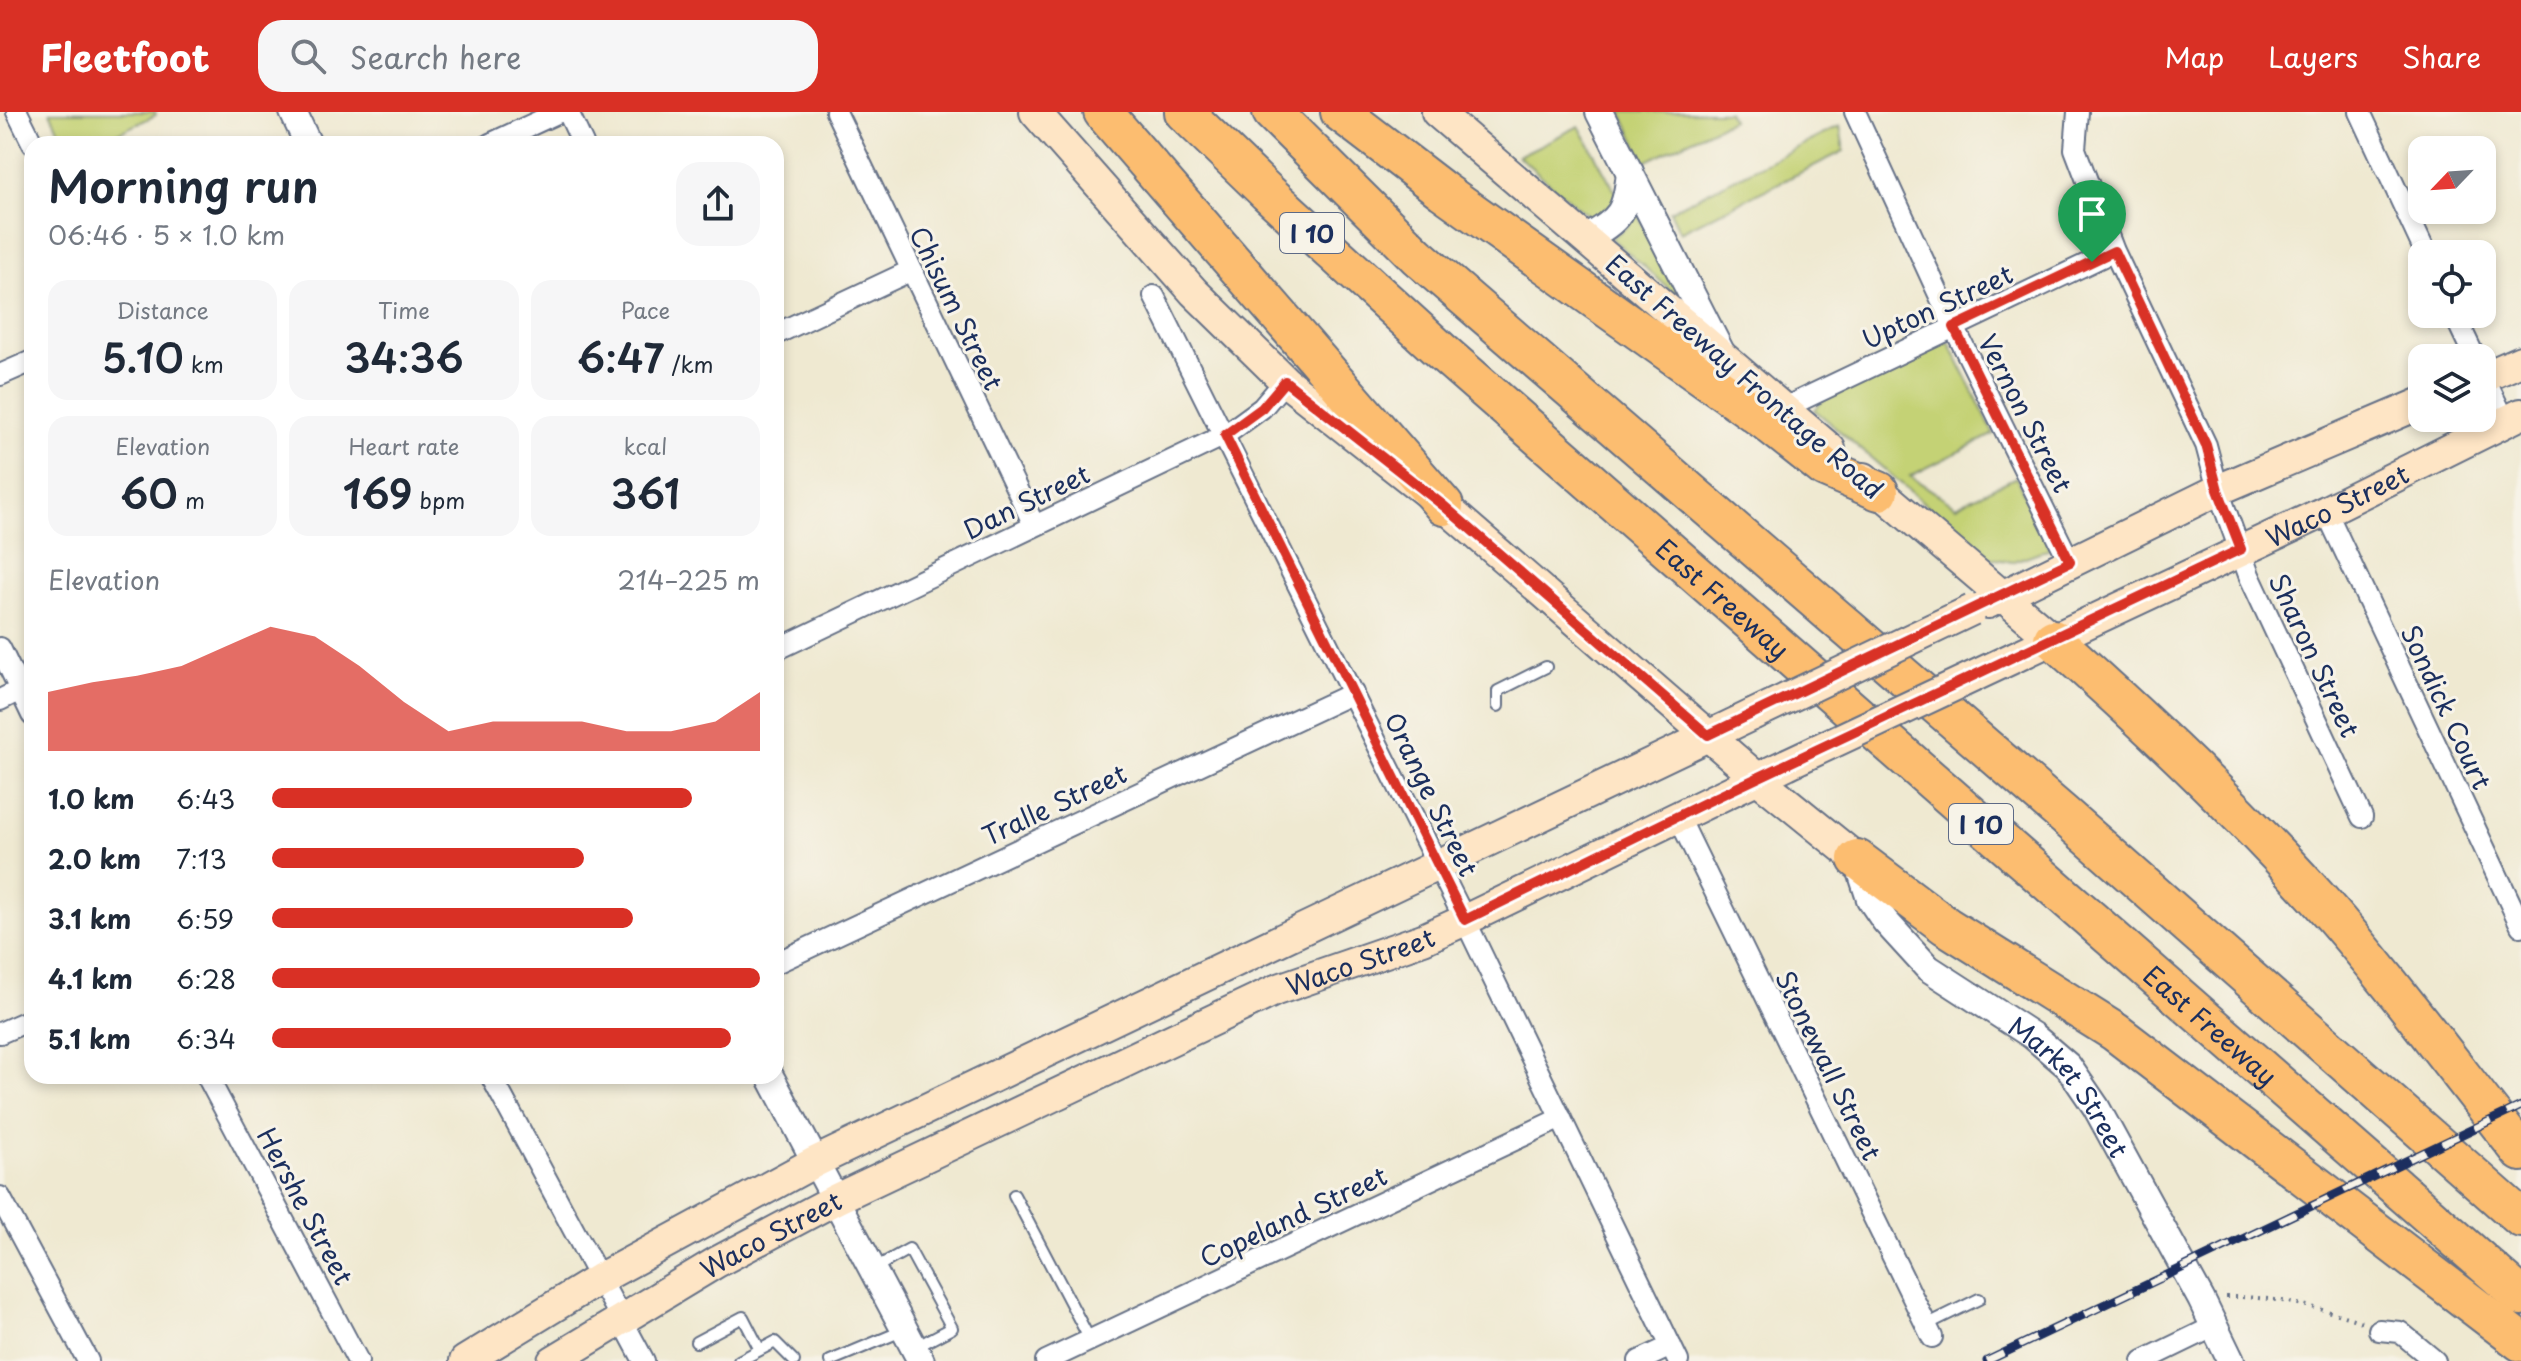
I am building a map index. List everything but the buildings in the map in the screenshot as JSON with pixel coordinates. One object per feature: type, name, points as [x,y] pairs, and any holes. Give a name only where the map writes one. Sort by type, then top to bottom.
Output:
[{"type":"highway","points":[[1103,112],[1444,506]]},
{"type":"highway","name":"East Freeway","points":[[1184,112],[1441,351],[2521,1296]]},
{"type":"highway","name":"I 10","points":[[1272,112],[1417,256],[2065,816],[2521,1218]]},
{"type":"highway","points":[[1340,112],[1456,200],[1767,422],[1825,468],[1879,491]]},
{"type":"highway","points":[[2053,639],[2160,734],[2280,857],[2386,980],[2521,1152]]},
{"type":"highway","points":[[1857,859],[1946,926],[2115,1032],[2521,1342]]},
{"type":"main road","points":[[1035,112],[1194,292],[1285,381],[1444,506],[1757,778],[1857,859]]},
{"type":"main road","name":"East Freeway Frontage Road","points":[[1437,112],[2053,639]]},
{"type":"main road","points":[[2496,368],[2521,361]]},
{"type":"main road","name":"Waco Street","points":[[465,1361],[599,1279],[815,1162],[2218,490],[2408,409]]},
{"type":"main road","name":"Waco Street","points":[[553,1361],[717,1262],[836,1199],[1276,990],[1423,939],[1465,920],[1757,778],[2326,511],[2513,418]]},
{"type":"main road","points":[[1123,1015],[1141,1054]]},
{"type":"street","points":[[17,112],[29,136]]},
{"type":"street","points":[[293,112],[304,136]]},
{"type":"street","points":[[507,136],[559,112]]},
{"type":"street","points":[[568,112],[579,136]]},
{"type":"street","name":"Chisum Street","points":[[836,112],[1034,525]]},
{"type":"street","points":[[1599,112],[1724,357]]},
{"type":"street","name":"Vernon Street","points":[[1855,112],[1954,327],[2070,562]]},
{"type":"street","name":"Sharon Street","points":[[2078,112],[2075,149],[2114,251],[2206,445],[2218,490],[2249,575],[2362,817]]},
{"type":"street","points":[[2360,112],[2419,240]]},
{"type":"street","points":[[1586,239],[1609,226],[1623,209],[1627,201],[1630,172]]},
{"type":"street","name":"Upton Street","points":[[1782,409],[2114,251]]},
{"type":"street","points":[[784,330],[910,271]]},
{"type":"street","name":"Orange Street","points":[[1154,296],[1465,920],[1674,1354]]},
{"type":"street","points":[[0,375],[24,364]]},
{"type":"street","name":"Dan Street","points":[[784,646],[1225,435],[1262,408],[1285,381]]},
{"type":"street","points":[[2496,394],[2513,418]]},
{"type":"street","name":"Sondick Court","points":[[2326,511],[2521,926]]},
{"type":"street","points":[[0,648],[24,684]]},
{"type":"street","points":[[0,700],[24,688]]},
{"type":"street","name":"Tralle Street","points":[[784,959],[1353,693]]},
{"type":"street","name":"Stonewall Street","points":[[1678,816],[1929,1331]]},
{"type":"street","name":"Market Street","points":[[1857,859],[1870,899],[1885,921],[1928,968],[2033,1036],[2068,1066],[2096,1107],[2201,1299],[2231,1361]]},
{"type":"street","points":[[0,1033],[24,1022]]},
{"type":"street","name":"Hershe Street","points":[[211,1084],[358,1361]]},
{"type":"street","points":[[495,1084],[644,1361]]},
{"type":"street","points":[[774,1084],[913,1346]]},
{"type":"street","name":"Copeland Street","points":[[1046,1361],[1561,1118]]},
{"type":"street","points":[[0,1197],[88,1361]]},
{"type":"street","points":[[2143,1361],[2213,1327]]},
{"type":"street","points":[[2379,1330],[2400,1332],[2435,1361]]},
{"type":"street","points":[[1639,1361],[1674,1354]]},
{"type":"lane","points":[[1498,706],[1498,691],[1546,667]]},
{"type":"lane","points":[[1014,1195],[1090,1340]]},
{"type":"lane","points":[[830,1361],[913,1346],[952,1328],[909,1249],[873,1269]]},
{"type":"lane","points":[[1929,1331],[1979,1299]]},
{"type":"lane","points":[[696,1342],[743,1317],[760,1350]]},
{"type":"lane","points":[[739,1361],[775,1342],[794,1361]]},
{"type":"path","points":[[2201,1299],[2251,1297],[2290,1302],[2329,1310],[2379,1330]]},
{"type":"green space","points":[[50,112],[155,112],[156,115],[112,136],[61,136]]},
{"type":"green space","points":[[1621,112],[1728,112],[1732,120],[1645,162]]},
{"type":"green space","points":[[1579,126],[1615,191],[1616,202],[1599,215],[1600,218],[1593,220],[1518,156]]},
{"type":"green space","points":[[1840,126],[1844,151],[1680,232],[1670,211]]},
{"type":"green space","points":[[1636,212],[1688,305],[1611,238],[1627,227]]},
{"type":"green space","points":[[1949,342],[1994,434],[1910,476],[1956,506],[2016,477],[2050,548],[2012,562],[1987,557],[1815,410],[1826,396]]},
{"type":"railway","points":[[1987,1361],[2521,1106]]},
{"type":"route","points":[[2114,251],[2206,445],[2218,490],[2241,549],[1465,920],[1225,435],[1262,408],[1285,381],[1444,506],[1708,735],[2070,562],[1954,327],[2092,262],[2114,251]]}]
